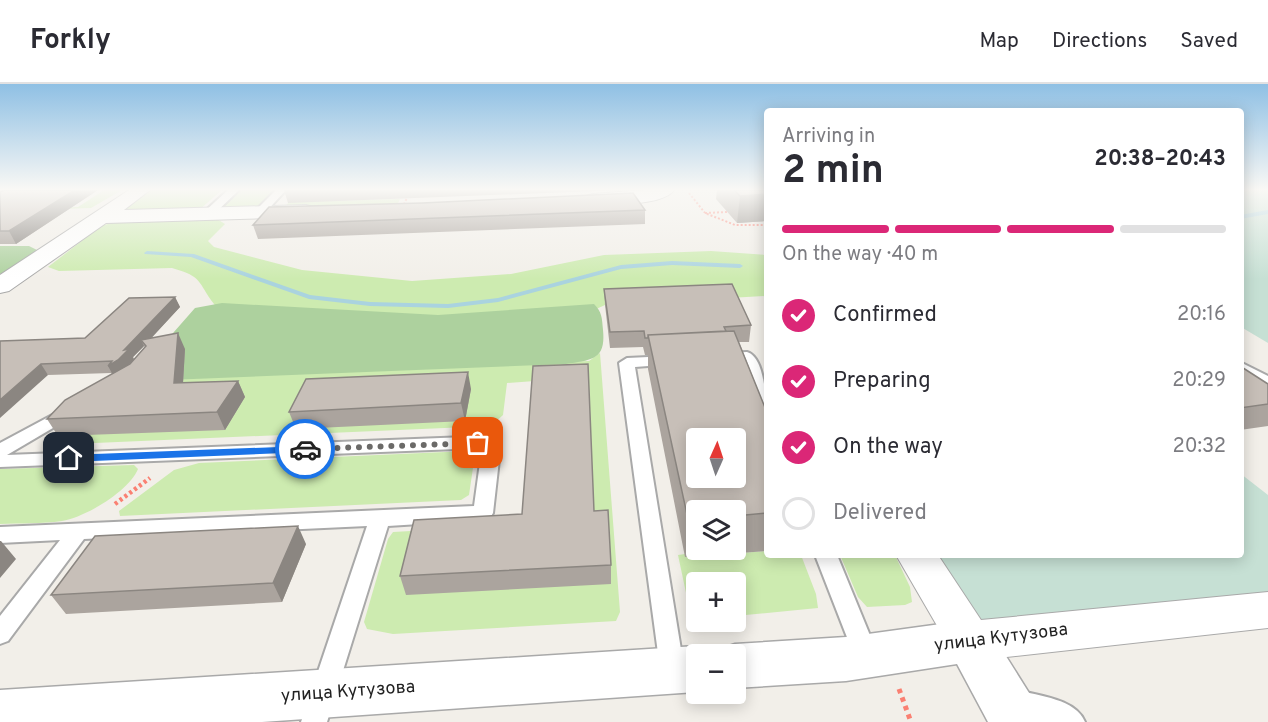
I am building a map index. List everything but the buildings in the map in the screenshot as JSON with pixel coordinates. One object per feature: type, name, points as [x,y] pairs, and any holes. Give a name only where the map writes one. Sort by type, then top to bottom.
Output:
[{"type":"street","points":[[1,285],[97,220]]},
{"type":"street","points":[[918,558],[1010,710]]},
{"type":"street","name":"улица Кутузова","points":[[746,666],[881,668],[970,641],[1268,610]]},
{"type":"street","name":"улица Кутузова","points":[[0,715],[319,708],[684,669]]},
{"type":"lane","points":[[711,358],[747,357],[764,401]]},
{"type":"lane","points":[[684,669],[627,363],[687,360]]},
{"type":"lane","points":[[1244,368],[1268,383]]},
{"type":"lane","points":[[0,451],[80,405]]},
{"type":"lane","points":[[0,461],[492,442],[483,513],[0,535]]},
{"type":"lane","points":[[319,708],[380,518],[373,519]]},
{"type":"lane","points":[[0,634],[78,532]]},
{"type":"lane","points":[[827,558],[881,668]]},
{"type":"lane","points":[[1010,710],[1063,716],[1072,722]]},
{"type":"path","points":[[716,220],[725,225],[745,228],[764,225]]},
{"type":"path","points":[[78,532],[183,454]]},
{"type":"path","points":[[881,668],[910,722]]},
{"type":"green space","points":[[218,220],[225,224],[208,241],[214,247],[302,270],[412,281],[511,274],[604,255],[711,251],[764,255],[764,296],[605,305],[542,334],[238,329],[217,307],[199,281],[182,271],[172,268],[59,271],[48,267],[101,226],[118,221]]},
{"type":"green space","points":[[1244,220],[1268,220],[1268,343],[1244,329]]},
{"type":"green space","points":[[0,246],[29,246],[37,250],[31,257],[0,274]]},
{"type":"green space","points":[[222,303],[438,315],[594,304],[601,315],[603,340],[602,347],[595,357],[566,364],[168,380],[159,349],[195,308]]},
{"type":"green space","points":[[600,353],[620,612],[616,621],[393,634],[367,629],[364,622],[388,539],[393,532],[521,525],[588,377],[507,383],[503,415],[491,426],[49,445],[86,404],[133,380],[589,361]]},
{"type":"green space","points":[[468,451],[474,461],[469,495],[461,500],[120,516],[119,511],[174,470],[199,463]]},
{"type":"green space","points":[[134,465],[138,469],[126,486],[106,502],[72,519],[0,524],[0,469]]},
{"type":"green space","points":[[1244,476],[1268,495],[1268,605],[977,634],[929,558],[1244,558]]},
{"type":"green space","points":[[764,551],[764,558],[802,558],[816,594],[818,608],[746,615],[746,572],[686,572],[686,593],[678,555],[685,554],[686,560],[746,560],[746,552]]},
{"type":"green space","points":[[841,558],[896,558],[910,587],[912,602],[905,605],[867,607],[858,597]]},
{"type":"waterway","points":[[147,253],[192,255],[309,297],[370,304],[448,306],[498,300],[621,267],[672,263],[740,266]]},
{"type":"way so far","points":[[305,449],[478,443]]},
{"type":"route","points":[[69,458],[305,449]]}]
